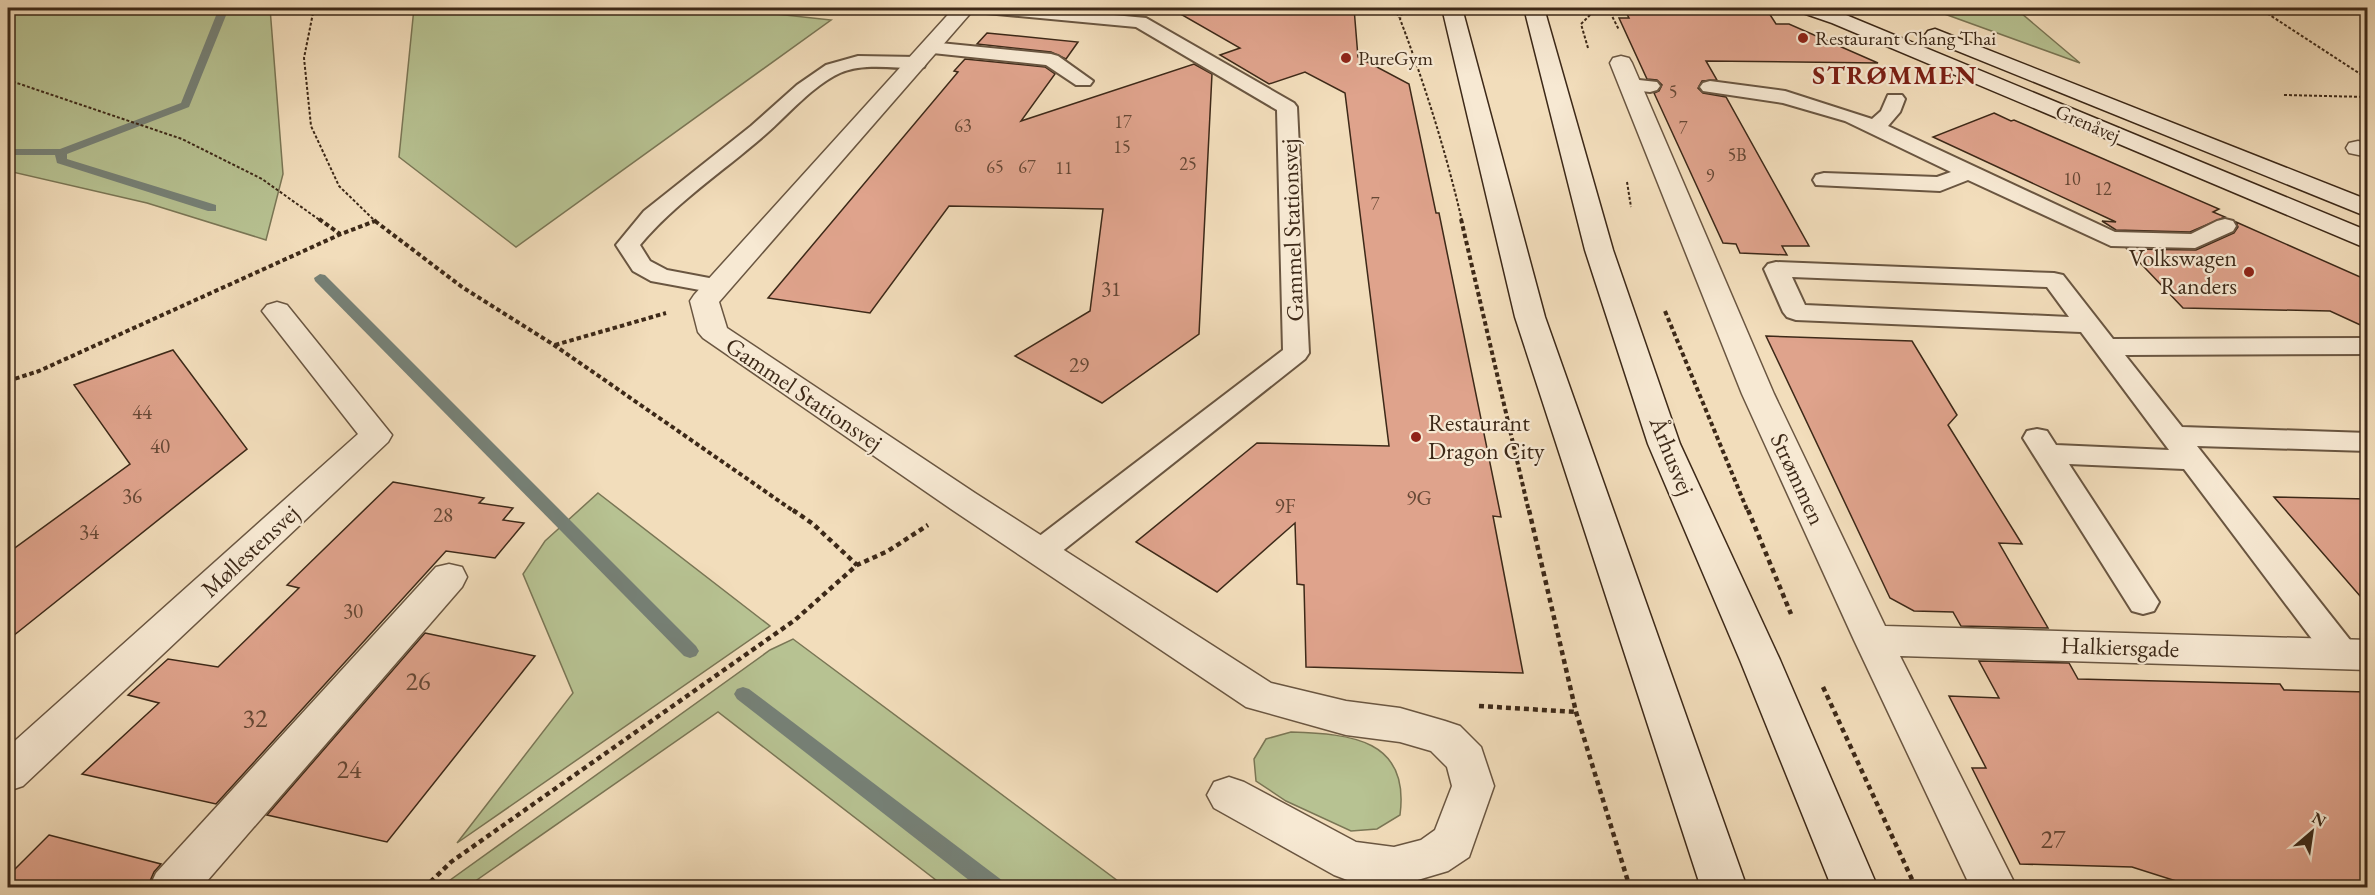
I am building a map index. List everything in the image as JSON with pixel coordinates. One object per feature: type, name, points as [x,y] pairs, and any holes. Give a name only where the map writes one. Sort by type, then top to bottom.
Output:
[{"type":"street","points":[[710,294],[965,8]]},
{"type":"street","points":[[1452,8],[1530,317],[1724,888]]},
{"type":"street","name":"Århusvej","points":[[1534,8],[1599,250],[1664,444],[1761,660],[1855,888]]},
{"type":"street","name":"Grenåvej","points":[[1807,8],[1839,19],[2367,241]]},
{"type":"street","name":"Grenåvej","points":[[1912,25],[2367,209]]},
{"type":"street","name":"Strømmen","points":[[1623,72],[1758,394],[1873,640],[1994,888]]},
{"type":"street","name":"Gammel Stationsvej","points":[[710,294],[713,332],[963,501],[1260,696],[1346,718],[1400,725],[1445,738],[1466,759],[1473,786],[1453,843],[1431,857],[1394,867],[1350,861],[1229,795]]},
{"type":"street","name":"Møllestensvej","points":[[8,773],[376,435],[277,311]]},
{"type":"street","points":[[172,888],[449,577]]},
{"type":"street","name":"Halkiersgade","points":[[1873,640],[2355,655]]},
{"type":"lane","name":"Gammel Stationsvej","points":[[986,8],[1140,22],[1287,107],[1296,353],[1040,552]]},
{"type":"lane","points":[[710,294],[660,276],[641,266],[628,245],[652,216],[758,130],[804,89],[833,69],[858,62],[924,56],[1052,60],[1083,81]]},
{"type":"lane","points":[[1710,87],[1785,97],[1820,105],[1873,127],[2111,239],[2195,241],[2225,226]]},
{"type":"lane","points":[[1873,127],[1886,118],[1893,109],[1894,99]]},
{"type":"lane","points":[[1824,180],[1940,184],[1968,171]]},
{"type":"lane","points":[[2088,325],[1796,312],[1776,269],[2054,280],[2192,460],[2355,655]]},
{"type":"lane","points":[[2105,347],[2367,346]]},
{"type":"lane","points":[[2174,436],[2367,442]]},
{"type":"lane","points":[[2143,602],[2042,446],[2192,460]]},
{"type":"path","points":[[314,8],[304,58],[311,126],[339,186],[375,221],[462,287],[554,345],[813,524],[857,566]]},
{"type":"path","points":[[1395,8],[1422,78],[1452,179],[1576,712],[1630,888]]},
{"type":"path","points":[[1400,19],[1404,8]]},
{"type":"path","points":[[1601,8],[1595,10],[1581,24],[1623,72]]},
{"type":"path","points":[[2259,8],[2367,79]]},
{"type":"path","points":[[8,80],[182,140],[262,179],[341,234]]},
{"type":"path","points":[[2284,95],[2367,97]]},
{"type":"path","points":[[1625,176],[1633,218]]},
{"type":"path","points":[[8,381],[39,371],[341,234],[375,221]]},
{"type":"path","points":[[554,345],[710,294]]},
{"type":"path","points":[[1664,309],[1793,619]]},
{"type":"path","points":[[424,888],[451,862],[795,620],[857,566],[888,551],[963,501]]},
{"type":"path","points":[[1822,683],[1916,888]]},
{"type":"path","points":[[1445,738],[1456,705],[1576,712]]},
{"type":"green space","points":[[8,8],[270,8],[283,174],[266,240],[147,203],[8,171]]},
{"type":"green space","points":[[414,8],[719,8],[831,20],[516,247],[399,157]]},
{"type":"green space","points":[[1928,8],[2015,8],[2080,63]]},
{"type":"green space","points":[[598,493],[770,626],[457,843],[573,693],[523,574],[545,541]]},
{"type":"green space","points":[[793,639],[1126,887],[945,887],[718,712],[471,884],[446,883],[770,650]]},
{"type":"green space","points":[[1291,732],[1335,735],[1354,739],[1372,746],[1386,756],[1396,770],[1401,790],[1400,815],[1377,829],[1351,831],[1286,801],[1256,781],[1254,759],[1266,739]]},
{"type":"building","points":[[1170,8],[1354,8],[1358,57],[1409,84],[1436,213],[1439,213],[1501,517],[1493,516],[1523,673],[1306,667],[1304,585],[1297,584],[1295,523],[1217,592],[1136,542],[1257,443],[1389,446],[1345,93],[1305,72],[1269,84],[1220,55],[1240,48]]},
{"type":"building","points":[[1624,9],[1769,13],[1776,24],[1789,24],[1878,63],[1706,61],[1717,80],[1702,81],[1698,88],[1703,93],[1726,97],[1809,246],[1782,246],[1787,255],[1740,253],[1736,244],[1723,243],[1654,93],[1659,91],[1662,85],[1657,80],[1647,79],[1619,18],[1629,18]]},
{"type":"building","points":[[987,33],[1078,42],[1066,59],[1051,52],[977,44]]},
{"type":"building","points":[[965,59],[1045,67],[1055,74],[1021,121],[1194,64],[1212,74],[1199,334],[1102,403],[1015,356],[1090,311],[1103,209],[949,206],[870,313],[768,298],[958,72],[954,71]]},
{"type":"building","points":[[1994,113],[2219,209],[2213,212],[2225,217],[2190,232],[2116,230],[2102,221],[2116,222],[1933,137]]},
{"type":"building","name":"Volkswagen Randers","points":[[2236,222],[2367,280],[2367,328],[2330,311],[2183,308],[2127,249],[2196,250],[2234,233],[2238,227]]},
{"type":"building","points":[[1766,336],[1912,341],[1957,415],[1948,425],[2022,544],[1999,543],[2048,628],[1961,626],[1953,612],[1914,611],[1890,598]]},
{"type":"building","points":[[173,350],[247,449],[8,640],[8,553],[130,464],[74,385]]},
{"type":"building","points":[[393,482],[484,498],[479,503],[513,508],[503,520],[524,523],[495,558],[446,551],[216,804],[82,774],[159,703],[128,695],[168,659],[218,667],[299,588],[287,585]]},
{"type":"building","points":[[2274,497],[2367,499],[2367,604]]},
{"type":"building","points":[[425,633],[535,656],[387,842],[267,815]]},
{"type":"building","points":[[1979,661],[2069,663],[2078,679],[2280,684],[2284,690],[2367,692],[2367,888],[2198,888],[2132,867],[2020,864],[1972,768],[1986,768],[1949,696],[1999,698]]},
{"type":"building","points":[[49,835],[161,864],[154,872],[147,888],[8,888],[8,876]]},
{"type":"waterway","points":[[61,152],[185,105],[224,8]]},
{"type":"waterway","points":[[8,152],[61,152]]},
{"type":"waterway","points":[[61,152],[61,161],[212,208]]},
{"type":"waterway","points":[[320,278],[690,651]]},
{"type":"waterway","points":[[743,694],[996,888]]},
{"type":"place","name":"Restaurant Chang Thai","points":[[1803,38]]},
{"type":"place","name":"PureGym","points":[[1346,58]]},
{"type":"place","name":"Volkswagen Randers","points":[[2249,272]]},
{"type":"place","name":"Restaurant Dragon City","points":[[1416,437]]},
{"type":"district","name":"STRØMMEN","points":[[1895,75]]}]
